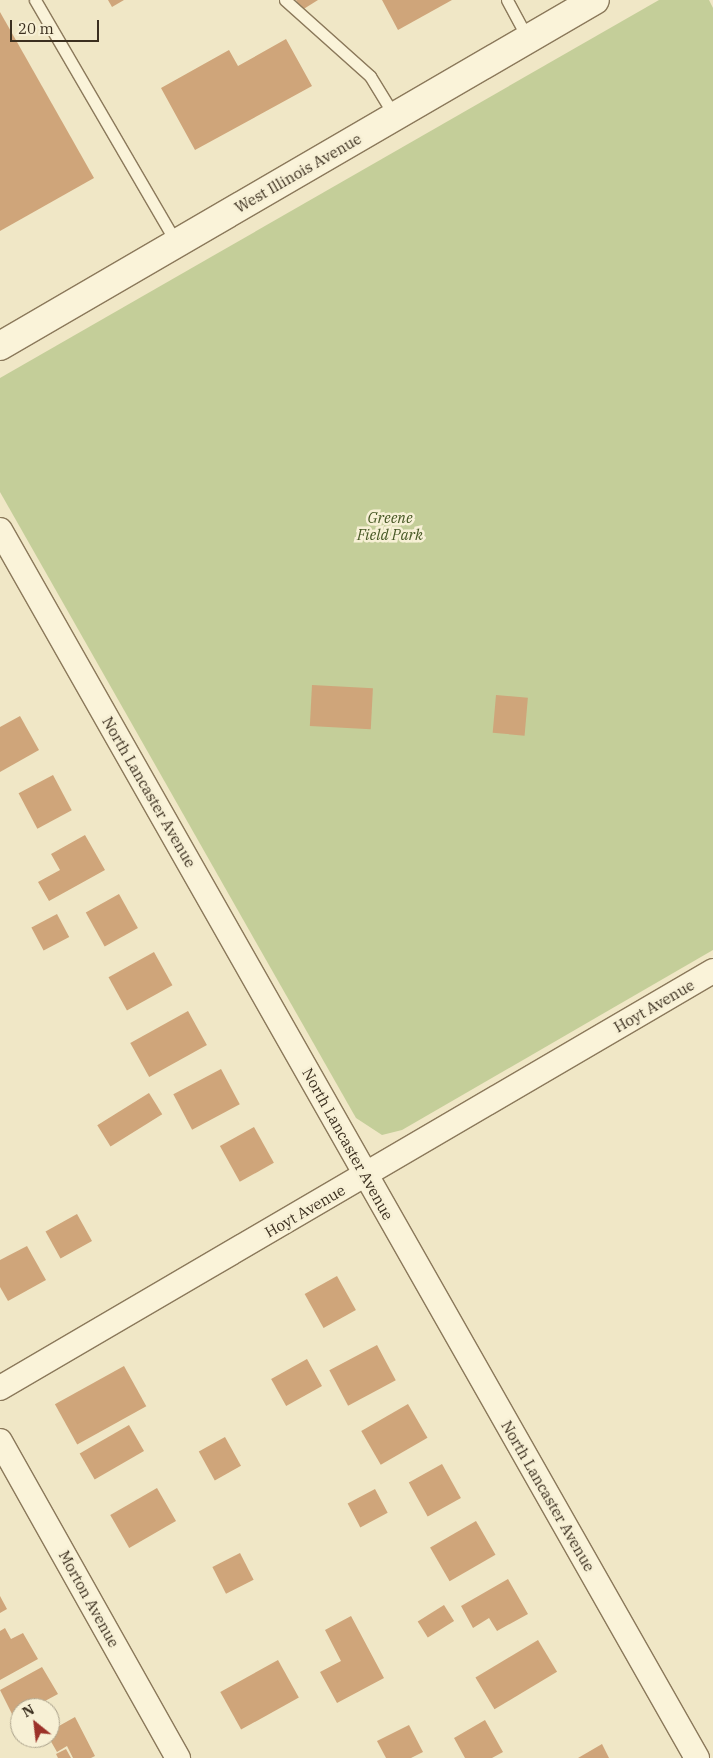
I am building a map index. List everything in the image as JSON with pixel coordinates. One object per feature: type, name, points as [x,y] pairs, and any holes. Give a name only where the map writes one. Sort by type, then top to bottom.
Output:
[{"type":"main road","name":"West Illinois Avenue","points":[[0,346],[595,0]]},
{"type":"street","name":"North Lancaster Avenue","points":[[0,530],[697,1758]]},
{"type":"street","name":"Hoyt Avenue","points":[[0,1388],[713,971]]},
{"type":"street","name":"Morton Avenue","points":[[0,1441],[178,1758]]},
{"type":"lane","points":[[35,0],[177,244]]},
{"type":"lane","points":[[285,0],[370,76],[395,117]]},
{"type":"lane","points":[[507,0],[528,39]]},
{"type":"green space","name":"Greene Field Park","points":[[659,0],[709,0],[713,8],[713,950],[402,1130],[382,1135],[356,1118],[0,492],[0,378]]},
{"type":"building","points":[[108,0],[124,0],[112,7]]},
{"type":"building","points":[[296,0],[318,0],[302,10]]},
{"type":"building","points":[[382,0],[452,0],[398,30]]},
{"type":"building","points":[[0,12],[94,178],[0,231]]},
{"type":"building","points":[[286,39],[312,86],[195,150],[161,88],[229,50],[238,66]]},
{"type":"building","points":[[312,685],[373,688],[371,729],[310,726]]},
{"type":"building","points":[[496,695],[528,698],[525,736],[493,733]]},
{"type":"building","points":[[20,716],[39,750],[0,772],[0,727]]},
{"type":"building","points":[[53,775],[72,810],[37,829],[19,793]]},
{"type":"building","points":[[85,835],[105,870],[49,901],[38,882],[60,870],[51,854]]},
{"type":"building","points":[[119,894],[138,928],[105,947],[86,912]]},
{"type":"building","points":[[57,914],[69,937],[44,951],[31,928]]},
{"type":"building","points":[[154,952],[172,985],[127,1010],[109,977]]},
{"type":"building","points":[[188,1011],[207,1045],[149,1077],[130,1043]]},
{"type":"building","points":[[221,1069],[240,1104],[192,1130],[173,1094]]},
{"type":"building","points":[[149,1093],[162,1114],[111,1147],[97,1125]]},
{"type":"building","points":[[254,1127],[274,1163],[240,1182],[220,1146]]},
{"type":"building","points":[[77,1214],[92,1241],[61,1259],[46,1231]]},
{"type":"building","points":[[27,1246],[46,1280],[8,1301],[0,1287],[0,1260]]},
{"type":"building","points":[[337,1276],[356,1310],[324,1328],[305,1294]]},
{"type":"building","points":[[377,1345],[396,1380],[348,1406],[329,1370]]},
{"type":"building","points":[[307,1359],[322,1386],[286,1406],[271,1379]]},
{"type":"building","points":[[124,1366],[146,1406],[77,1445],[55,1404]]},
{"type":"building","points":[[408,1404],[428,1438],[381,1465],[361,1431]]},
{"type":"building","points":[[129,1425],[144,1451],[95,1479],[80,1454]]},
{"type":"building","points":[[225,1437],[241,1466],[215,1480],[199,1452]]},
{"type":"building","points":[[442,1464],[461,1498],[428,1517],[409,1482]]},
{"type":"building","points":[[157,1488],[176,1521],[129,1548],[110,1515]]},
{"type":"building","points":[[375,1489],[388,1513],[360,1527],[348,1504]]},
{"type":"building","points":[[476,1521],[496,1555],[450,1581],[430,1548]]},
{"type":"building","points":[[240,1553],[254,1580],[226,1594],[212,1567]]},
{"type":"building","points":[[508,1579],[528,1614],[497,1631],[489,1618],[473,1628],[461,1606]]},
{"type":"building","points":[[0,1596],[7,1609],[0,1613]]},
{"type":"building","points":[[444,1605],[454,1621],[428,1638],[418,1621]]},
{"type":"building","points":[[351,1616],[384,1678],[337,1703],[320,1672],[341,1661],[325,1630]]},
{"type":"building","points":[[5,1628],[11,1639],[23,1633],[38,1659],[0,1680],[0,1631]]},
{"type":"building","points":[[538,1640],[557,1672],[494,1709],[475,1678]]},
{"type":"building","points":[[278,1660],[299,1698],[241,1730],[220,1692]]},
{"type":"building","points":[[42,1667],[58,1694],[51,1698],[10,1698],[10,1710],[0,1690]]},
{"type":"building","points":[[75,1717],[95,1756],[91,1758],[73,1758],[67,1746],[57,1752],[55,1748],[60,1748],[60,1725]]},
{"type":"building","points":[[485,1720],[503,1752],[492,1758],[465,1758],[454,1738]]},
{"type":"building","points":[[409,1725],[423,1752],[411,1758],[386,1758],[377,1741]]},
{"type":"building","points":[[602,1744],[609,1758],[578,1758]]},
{"type":"building","points":[[66,1749],[71,1758],[58,1758],[56,1754]]}]
